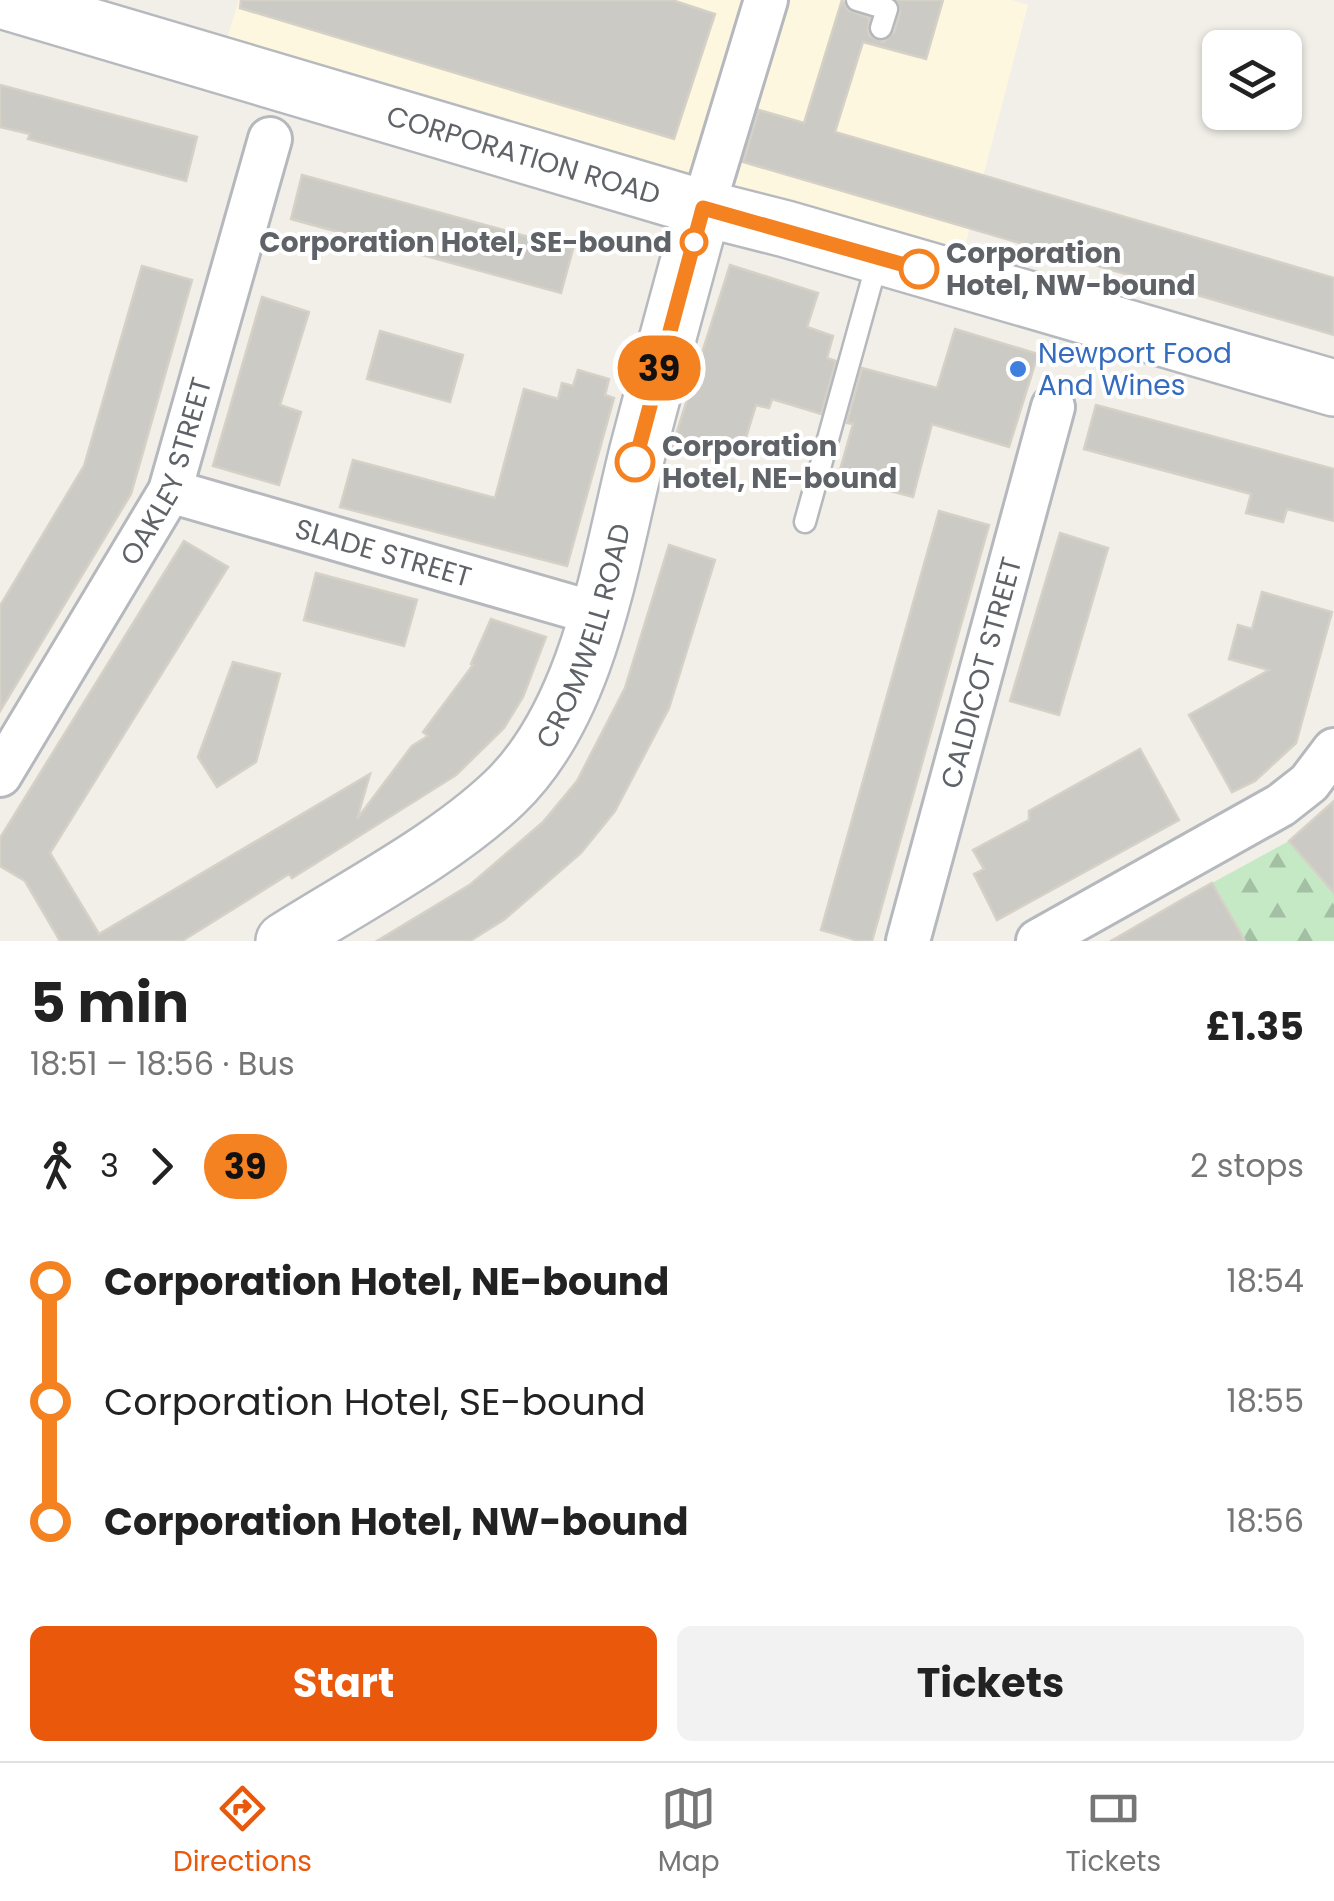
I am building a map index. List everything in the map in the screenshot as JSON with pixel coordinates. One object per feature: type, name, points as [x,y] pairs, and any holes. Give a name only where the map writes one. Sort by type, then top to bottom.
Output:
[{"type":"street","name":"CORPORATION ROAD","points":[[1,0],[703,208],[1334,388]]},
{"type":"street","points":[[703,208],[766,0]]},
{"type":"street","name":"OAKLEY STREET","points":[[0,775],[170,491],[270,139]]},
{"type":"street","name":"CROMWELL ROAD","points":[[284,941],[444,840],[505,792],[544,744],[575,683],[597,614],[703,208]]},
{"type":"street","name":"CALDICOT STREET","points":[[908,941],[1053,407]]},
{"type":"street","name":"SLADE STREET","points":[[170,491],[597,614]]},
{"type":"street","points":[[1054,937],[1281,805],[1309,782],[1334,750]]},
{"type":"lane","points":[[857,0],[886,9],[880,28]]},
{"type":"lane","points":[[805,522],[879,256]]},
{"type":"shaded area","points":[[239,0],[1012,0],[1028,5],[956,280],[219,64]]},
{"type":"green space","points":[[1289,841],[1334,893],[1334,941],[1245,941],[1212,883]]},
{"type":"building","points":[[241,0],[672,0],[715,14],[674,139],[240,8]]},
{"type":"building","points":[[842,0],[848,10],[870,18],[870,36],[883,42],[894,32],[900,12],[897,0],[943,0],[926,59],[863,42],[835,132],[1334,278],[1334,335],[743,162],[759,110],[804,123]]},
{"type":"building","points":[[0,85],[197,137],[186,181],[28,139],[30,134],[0,127]]},
{"type":"building","points":[[302,175],[573,249],[561,293],[291,219]]},
{"type":"building","points":[[730,265],[818,293],[807,327],[833,336],[827,358],[836,361],[821,414],[772,399],[769,408],[756,405],[740,457],[719,450],[716,461],[672,447]]},
{"type":"building","points":[[142,266],[192,280],[131,494],[0,711],[0,606],[84,466]]},
{"type":"building","points":[[262,297],[309,312],[280,405],[301,412],[279,485],[213,466]]},
{"type":"building","points":[[955,329],[1038,354],[1009,447],[932,424],[913,497],[838,477],[853,424],[847,423],[862,368],[937,388]]},
{"type":"building","points":[[380,331],[463,355],[450,402],[367,379]]},
{"type":"building","points":[[578,370],[609,379],[605,395],[614,398],[567,566],[340,507],[353,460],[495,498],[524,389],[558,399],[562,383],[573,386]]},
{"type":"building","points":[[1096,405],[1334,469],[1334,521],[1287,509],[1283,522],[1246,513],[1251,494],[1084,449]]},
{"type":"building","points":[[939,511],[989,525],[872,941],[859,941],[821,930]]},
{"type":"building","points":[[1060,533],[1108,548],[1059,715],[1010,701]]},
{"type":"building","points":[[184,541],[228,567],[50,853],[99,934],[370,774],[357,819],[412,746],[428,736],[423,732],[473,665],[491,619],[546,637],[523,697],[504,728],[456,775],[337,850],[292,878],[289,874],[182,941],[60,941],[25,881],[0,866],[0,838]]},
{"type":"building","points":[[669,545],[715,560],[669,708],[615,811],[581,853],[505,919],[470,941],[377,941],[471,884],[543,822],[577,781],[625,688]]},
{"type":"building","points":[[316,573],[417,600],[404,646],[304,620]]},
{"type":"building","points":[[1262,592],[1332,612],[1296,743],[1255,781],[1232,792],[1189,715],[1269,670],[1229,659],[1238,625],[1252,629]]},
{"type":"building","points":[[233,662],[280,674],[256,762],[217,787],[198,757]]},
{"type":"building","points":[[1140,749],[1179,820],[997,920],[974,874],[984,869],[973,850],[1029,820],[1029,811]]},
{"type":"building","points":[[1334,801],[1334,893],[1289,841]]},
{"type":"building","points":[[1212,883],[1245,941],[1111,941],[1183,899]]},
{"type":"bus line","name":"39","points":[[635,462],[703,208],[919,269]]},
{"type":"place","name":"Corporation Hotel, SE-bound","points":[[694,242]]},
{"type":"place","name":"Corporation Hotel, NW-bound","points":[[919,269]]},
{"type":"place","name":"Newport Food And Wines","points":[[1018,369]]},
{"type":"place","name":"Corporation Hotel, NE-bound","points":[[635,462]]}]
